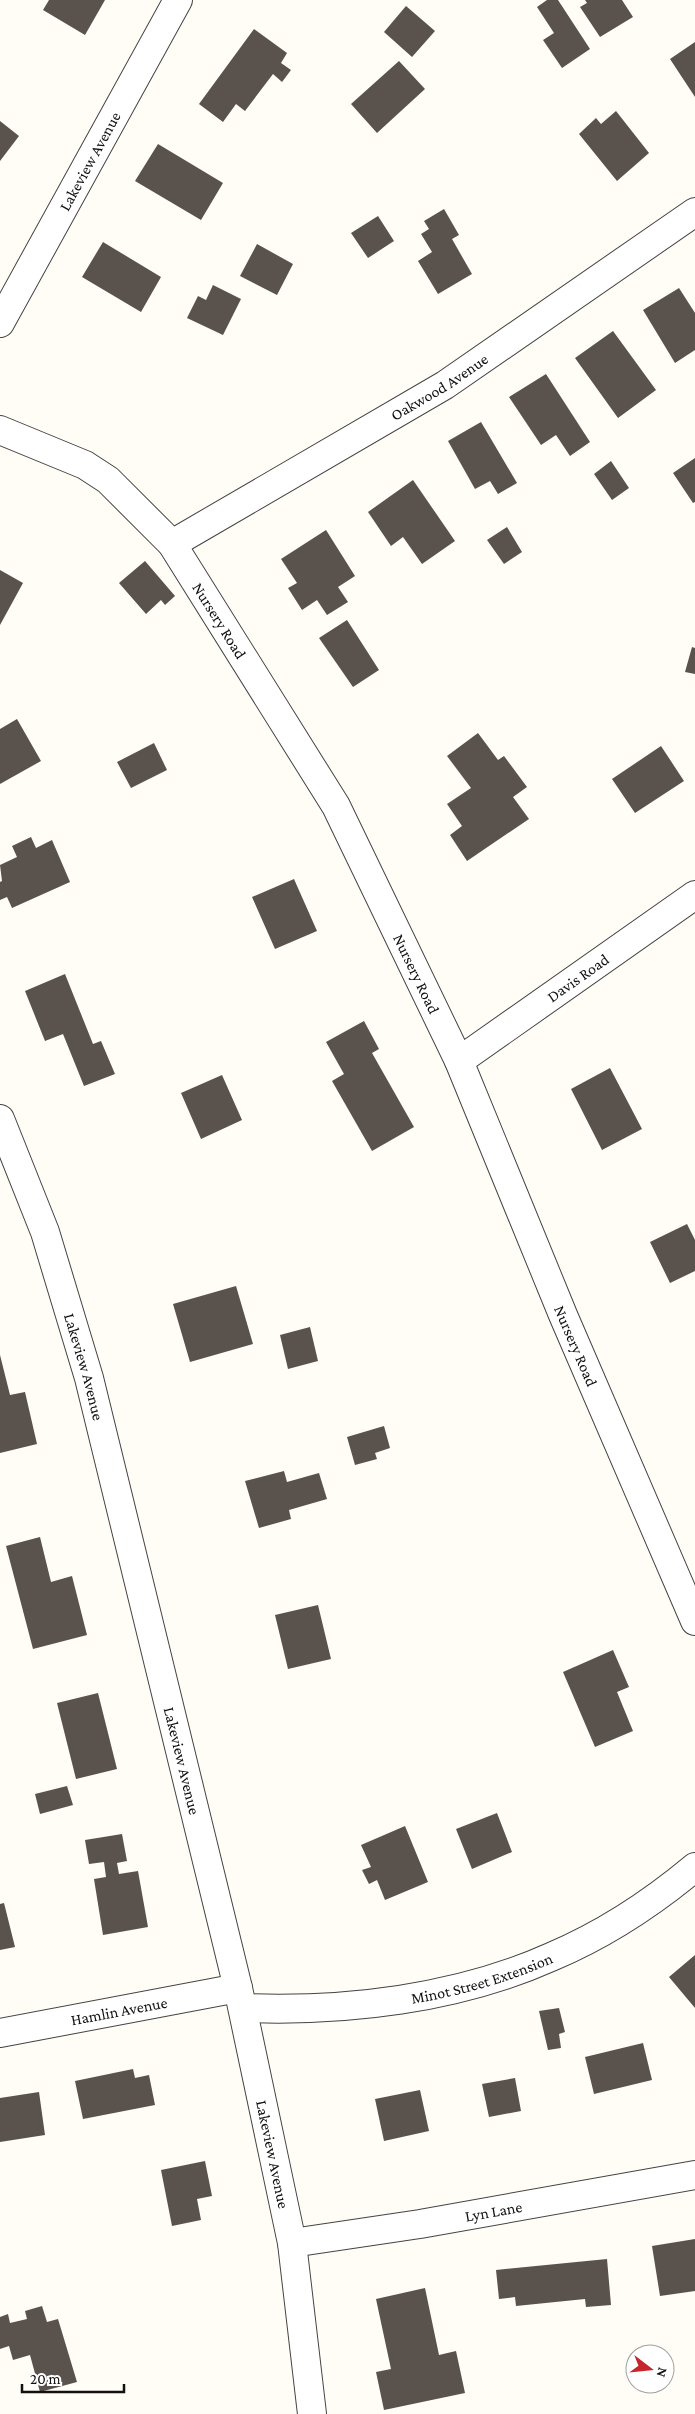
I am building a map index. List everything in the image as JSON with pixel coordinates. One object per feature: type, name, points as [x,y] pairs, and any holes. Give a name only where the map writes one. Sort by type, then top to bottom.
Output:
[{"type":"street","name":"Lakeview Avenue","points":[[0,323],[178,0]]},
{"type":"street","name":"Oakwood Avenue","points":[[172,544],[445,385],[695,212]]},
{"type":"street","name":"Nursery Road","points":[[0,430],[85,465],[108,480],[172,544],[336,806],[459,1062],[563,1315],[695,1621]]},
{"type":"street","name":"Davis Road","points":[[459,1062],[695,894]]},
{"type":"street","name":"Lakeview Avenue","points":[[0,1119],[45,1232],[89,1378],[241,1998],[292,2243],[312,2414]]},
{"type":"street","name":"Minot Street Extension","points":[[241,1998],[316,2007],[398,1999],[454,1988],[519,1969],[551,1957],[603,1931],[645,1904],[695,1867]]},
{"type":"street","name":"Hamlin Avenue","points":[[0,2033],[241,1998]]},
{"type":"street","name":"Lyn Lane","points":[[292,2243],[420,2224],[695,2175]]},
{"type":"building","points":[[49,0],[105,0],[85,35],[43,10]]},
{"type":"building","points":[[547,0],[558,0],[590,49],[562,68],[543,40],[554,33],[537,7]]},
{"type":"building","points":[[585,0],[622,0],[633,17],[600,37],[580,7],[587,3]]},
{"type":"building","points":[[406,6],[435,31],[412,57],[384,32]]},
{"type":"building","points":[[254,29],[287,53],[281,63],[291,70],[282,82],[273,74],[245,111],[236,104],[223,122],[199,104]]},
{"type":"building","points":[[695,42],[695,97],[670,59]]},
{"type":"building","points":[[399,61],[425,89],[377,133],[351,104]]},
{"type":"building","points":[[616,111],[649,153],[617,181],[579,134],[596,118],[601,124]]},
{"type":"building","points":[[0,121],[19,136],[0,161]]},
{"type":"building","points":[[158,144],[223,183],[201,220],[135,181]]},
{"type":"building","points":[[444,209],[459,235],[452,239],[472,274],[438,294],[418,261],[432,252],[421,234],[429,229],[424,221]]},
{"type":"building","points":[[378,216],[394,241],[368,258],[351,233]]},
{"type":"building","points":[[103,242],[161,277],[141,312],[82,277]]},
{"type":"building","points":[[257,244],[293,264],[277,295],[240,276]]},
{"type":"building","points":[[213,285],[241,299],[223,335],[187,318],[198,296],[206,300]]},
{"type":"building","points":[[679,288],[695,313],[695,350],[675,363],[643,310]]},
{"type":"building","points":[[613,331],[656,390],[618,418],[575,358]]},
{"type":"building","points":[[546,374],[590,442],[570,456],[556,435],[541,445],[509,397]]},
{"type":"building","points":[[481,422],[517,483],[498,494],[490,481],[475,489],[448,441]]},
{"type":"building","points":[[695,458],[695,502],[693,503],[673,473]]},
{"type":"building","points":[[611,461],[629,488],[612,500],[594,474]]},
{"type":"building","points":[[413,480],[455,541],[422,564],[403,537],[391,546],[368,512]]},
{"type":"building","points":[[507,527],[522,552],[504,564],[487,540]]},
{"type":"building","points":[[326,530],[355,576],[338,587],[348,602],[327,615],[317,600],[302,610],[288,588],[297,583],[281,559]]},
{"type":"building","points":[[145,561],[175,596],[165,605],[161,600],[146,614],[119,583]]},
{"type":"building","points":[[0,570],[23,583],[0,625]]},
{"type":"building","points":[[347,620],[379,670],[353,687],[319,638]]},
{"type":"building","points":[[692,647],[695,648],[695,674],[685,672]]},
{"type":"building","points":[[17,719],[41,761],[0,784],[0,729]]},
{"type":"building","points":[[478,733],[498,760],[504,756],[527,787],[513,797],[529,819],[467,861],[450,835],[462,826],[447,804],[471,788],[447,756]]},
{"type":"building","points":[[154,743],[167,770],[131,788],[117,762]]},
{"type":"building","points":[[661,746],[684,781],[635,813],[612,779]]},
{"type":"building","points":[[31,837],[36,848],[52,840],[70,882],[12,908],[7,897],[0,900],[0,882],[2,881],[0,865],[17,857],[12,846]]},
{"type":"building","points":[[294,879],[317,931],[275,949],[252,897]]},
{"type":"building","points":[[65,974],[93,1044],[101,1041],[115,1074],[84,1086],[63,1034],[45,1041],[25,991]]},
{"type":"building","points":[[364,1021],[379,1049],[372,1053],[414,1127],[372,1151],[332,1081],[344,1074],[326,1042]]},
{"type":"building","points":[[610,1068],[642,1129],[602,1150],[571,1089]]},
{"type":"building","points":[[222,1075],[242,1120],[201,1139],[181,1093]]},
{"type":"building","points":[[687,1224],[695,1240],[695,1271],[670,1283],[650,1242]]},
{"type":"building","points":[[236,1286],[253,1344],[190,1362],[173,1304]]},
{"type":"building","points":[[310,1327],[318,1361],[288,1369],[280,1335]]},
{"type":"building","points":[[0,1355],[10,1395],[25,1392],[37,1444],[0,1453]]},
{"type":"building","points":[[384,1426],[390,1448],[375,1453],[377,1459],[355,1465],[347,1437]]},
{"type":"building","points":[[284,1471],[287,1482],[319,1473],[327,1499],[289,1510],[291,1519],[259,1528],[245,1481]]},
{"type":"building","points":[[40,1537],[51,1582],[72,1576],[87,1635],[33,1649],[6,1546]]},
{"type":"building","points":[[318,1605],[331,1659],[288,1669],[275,1615]]},
{"type":"building","points":[[613,1650],[629,1687],[617,1692],[633,1731],[595,1747],[563,1672]]},
{"type":"building","points":[[98,1693],[117,1769],[76,1779],[57,1703]]},
{"type":"building","points":[[67,1786],[73,1805],[40,1814],[35,1794]]},
{"type":"building","points":[[497,1813],[512,1852],[472,1869],[456,1829]]},
{"type":"building","points":[[405,1826],[428,1882],[385,1900],[377,1880],[369,1884],[362,1870],[371,1867],[361,1845]]},
{"type":"building","points":[[122,1834],[127,1861],[117,1863],[119,1874],[138,1871],[148,1927],[103,1935],[94,1879],[106,1877],[104,1862],[89,1864],[85,1840]]},
{"type":"building","points":[[4,1903],[15,1947],[0,1950],[0,1904]]},
{"type":"building","points":[[695,1955],[695,2008],[669,1977]]},
{"type":"building","points":[[559,2008],[565,2032],[559,2034],[561,2048],[548,2050],[539,2011]]},
{"type":"building","points":[[643,2043],[652,2080],[594,2094],[585,2057]]},
{"type":"building","points":[[133,2069],[135,2078],[149,2075],[155,2105],[83,2119],[75,2081]]},
{"type":"building","points":[[515,2078],[521,2111],[489,2117],[482,2084]]},
{"type":"building","points":[[420,2090],[429,2131],[384,2141],[375,2099]]},
{"type":"building","points":[[39,2092],[45,2135],[0,2142],[0,2098]]},
{"type":"building","points":[[205,2161],[212,2196],[197,2199],[201,2220],[172,2226],[161,2170]]},
{"type":"building","points":[[695,2239],[695,2291],[660,2296],[652,2246]]},
{"type":"building","points":[[607,2259],[611,2305],[586,2307],[585,2299],[516,2306],[515,2297],[499,2299],[496,2270]]},
{"type":"building","points":[[425,2288],[439,2355],[456,2351],[465,2393],[384,2410],[376,2372],[391,2369],[376,2299]]},
{"type":"building","points":[[42,2306],[47,2322],[58,2319],[77,2382],[40,2392],[30,2355],[13,2360],[9,2346],[0,2349],[0,2317],[8,2314],[10,2323],[27,2319],[25,2311]]}]
